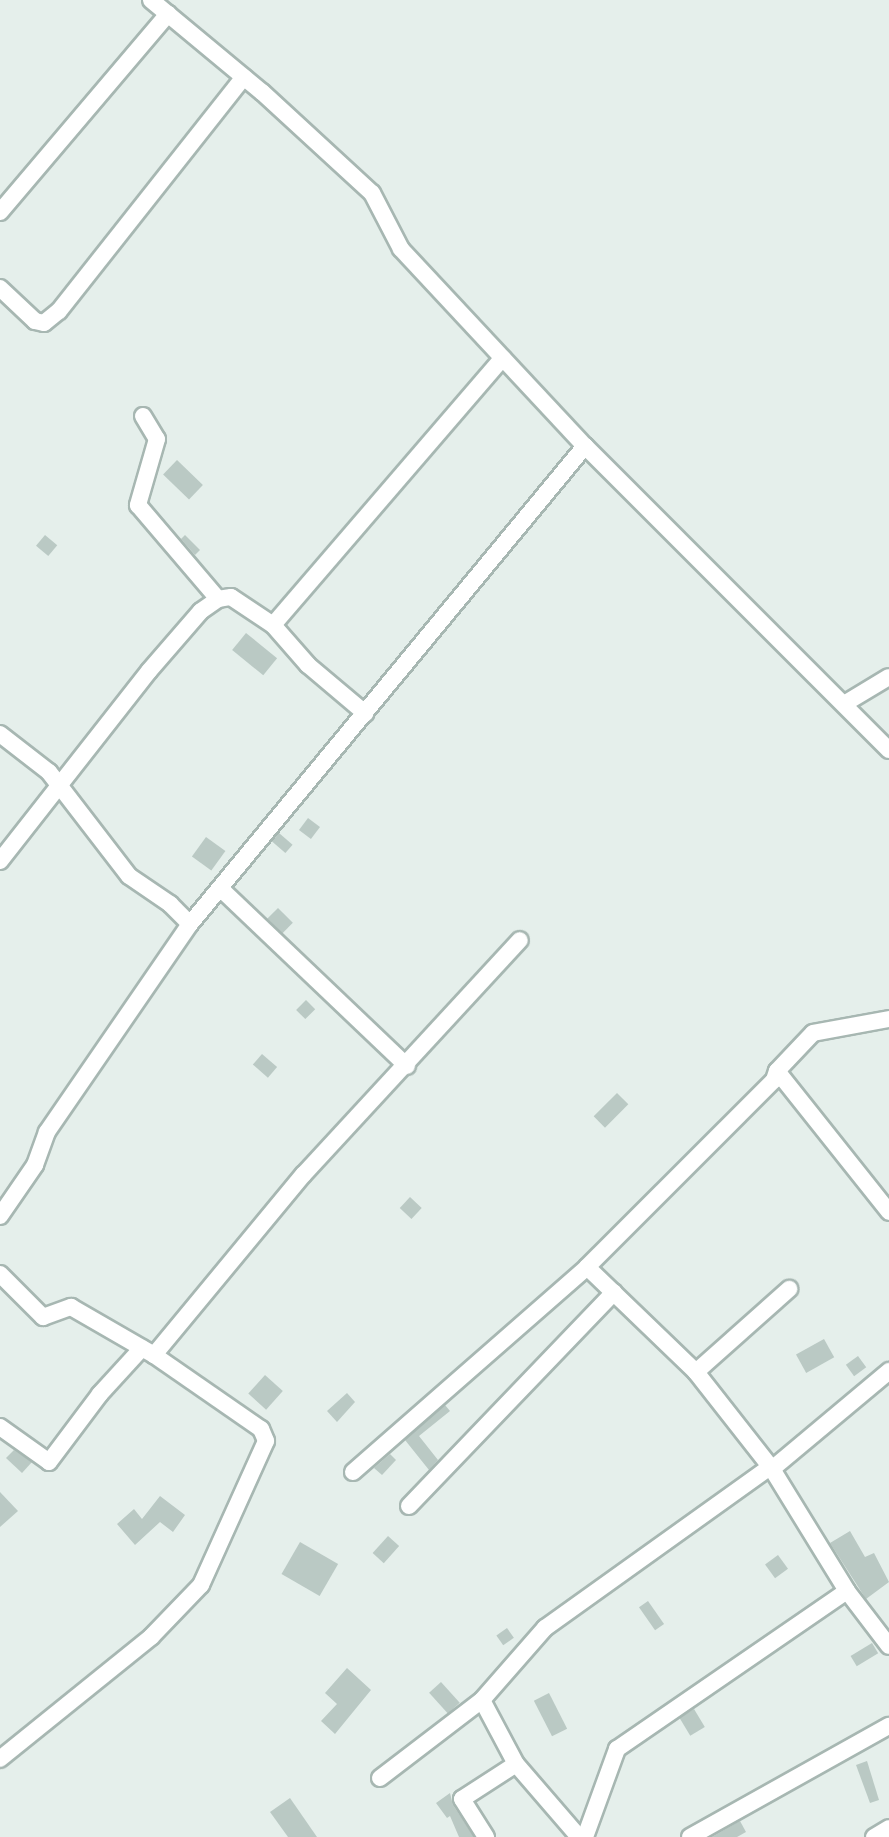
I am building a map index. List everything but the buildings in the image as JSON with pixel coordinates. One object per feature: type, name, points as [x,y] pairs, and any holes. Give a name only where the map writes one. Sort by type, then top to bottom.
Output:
[{"type":"street","points":[[151,0],[244,77],[372,193],[380,202],[394,241],[585,446],[889,750]]},
{"type":"street","points":[[0,212],[168,14]]},
{"type":"street","points":[[0,288],[35,321],[49,320],[244,77]]},
{"type":"street","points":[[273,625],[503,358]]},
{"type":"street","points":[[142,416],[157,439],[138,505],[218,599]]},
{"type":"street","points":[[0,1216],[35,1165],[47,1132],[190,924],[585,446]]},
{"type":"street","points":[[0,861],[192,621],[218,599],[231,597],[273,625],[307,664],[365,713]]},
{"type":"street","points":[[844,704],[889,677]]},
{"type":"street","points":[[0,734],[35,759],[59,784],[129,876],[170,904],[190,924]]},
{"type":"street","points":[[220,888],[407,1066]]},
{"type":"street","points":[[2,1427],[49,1462],[100,1394],[148,1352],[304,1174],[407,1066],[520,940]]},
{"type":"street","points":[[353,1472],[587,1267],[774,1080],[776,1072],[813,1033],[889,1019]]},
{"type":"street","points":[[776,1072],[889,1212]]},
{"type":"street","points":[[587,1267],[696,1372],[772,1467],[847,1591],[889,1646]]},
{"type":"street","points":[[0,1274],[43,1317],[68,1306],[148,1352],[261,1429],[266,1447],[201,1585],[151,1637],[0,1759]]},
{"type":"street","points":[[696,1372],[789,1289]]},
{"type":"street","points":[[409,1507],[614,1292]]},
{"type":"street","points":[[380,1778],[482,1700],[545,1628],[772,1467],[889,1371]]},
{"type":"street","points":[[585,1837],[617,1749],[847,1591]]},
{"type":"street","points":[[482,1700],[516,1764],[579,1837]]},
{"type":"street","points":[[690,1837],[889,1726]]},
{"type":"street","points":[[486,1837],[462,1799],[516,1764]]},
{"type":"street","points":[[874,1837],[889,1828]]}]
